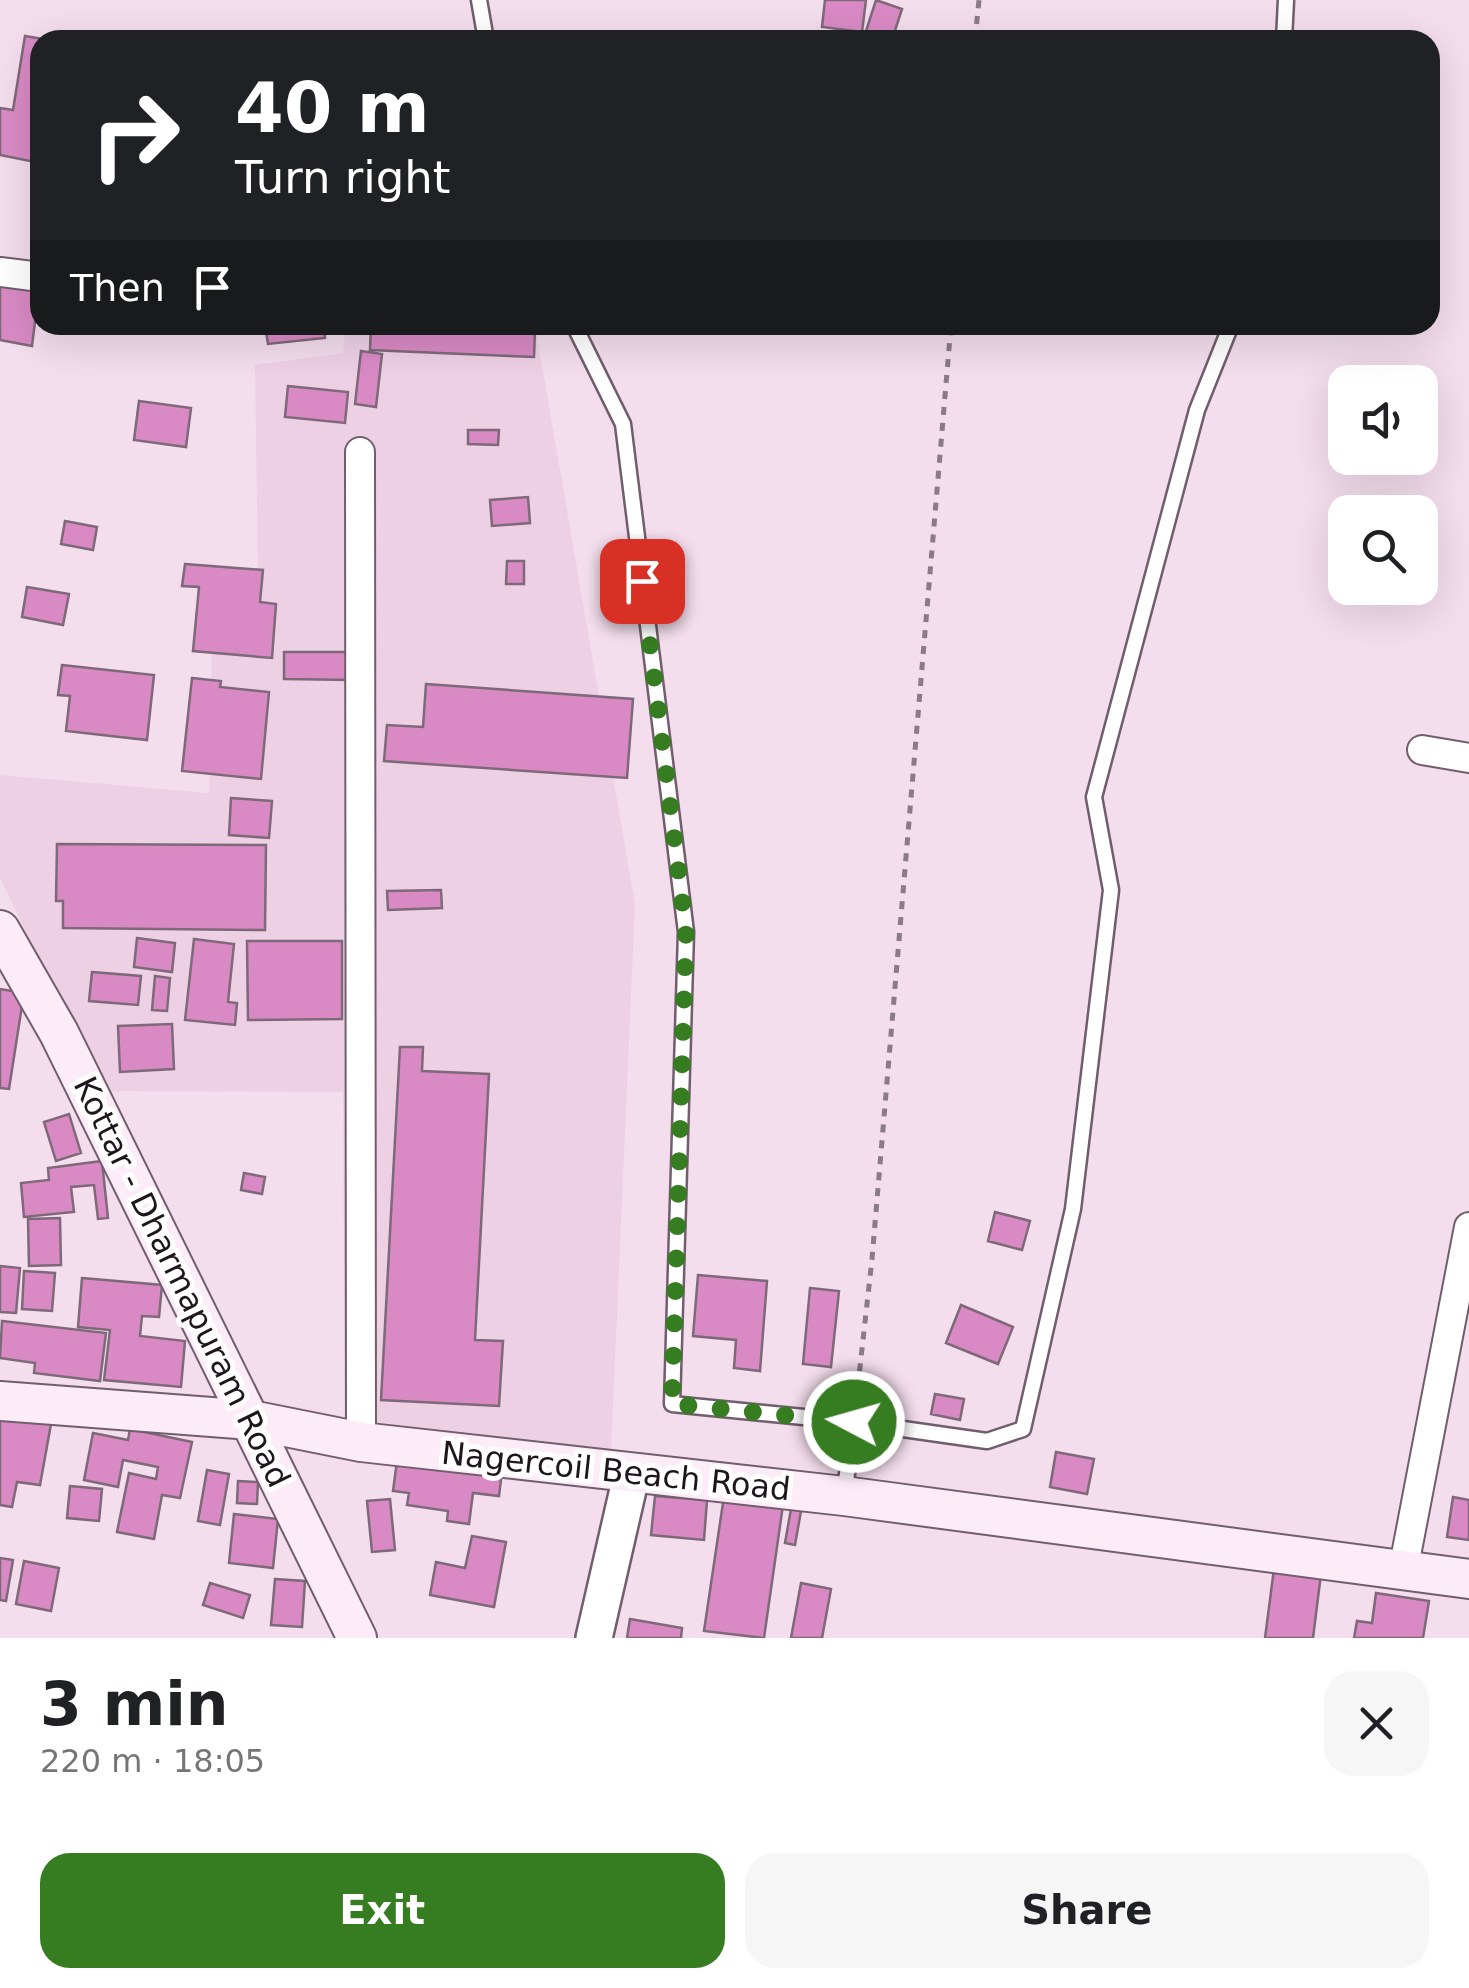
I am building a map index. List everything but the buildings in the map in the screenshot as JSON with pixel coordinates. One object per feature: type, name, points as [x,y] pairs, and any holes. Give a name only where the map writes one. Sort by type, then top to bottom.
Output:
[{"type":"main road","name":"Kottar - Dharmapuram Road","points":[[0,930],[59,1033],[358,1638]]},
{"type":"main road","name":"Nagercoil Beach Road","points":[[0,1401],[251,1420],[361,1442],[844,1496],[1469,1580]]},
{"type":"street","points":[[0,272],[30,276]]},
{"type":"street","points":[[360,452],[361,1442]]},
{"type":"street","points":[[1422,750],[1469,758]]},
{"type":"street","points":[[1403,1571],[1462,1295],[1469,1227]]},
{"type":"street","points":[[594,1638],[632,1472]]},
{"type":"lane","points":[[480,0],[484,30]]},
{"type":"lane","points":[[1284,30],[1286,0]]},
{"type":"lane","points":[[579,335],[623,424],[686,932],[672,1404],[854,1422],[986,1441],[1023,1429],[1073,1209],[1110,890],[1094,797],[1197,410],[1226,335]]},
{"type":"lane","points":[[844,1496],[854,1422]]},
{"type":"path","points":[[977,30],[979,0]]},
{"type":"path","points":[[854,1422],[872,1259],[950,335]]},
{"type":"shaded area","points":[[345,335],[537,335],[635,904],[611,1451],[345,1433],[343,1092],[102,1091],[0,878],[0,775],[209,793],[213,578],[258,581],[255,365],[343,353]]},
{"type":"route","points":[[642,581],[686,932],[672,1404],[854,1422]]}]
